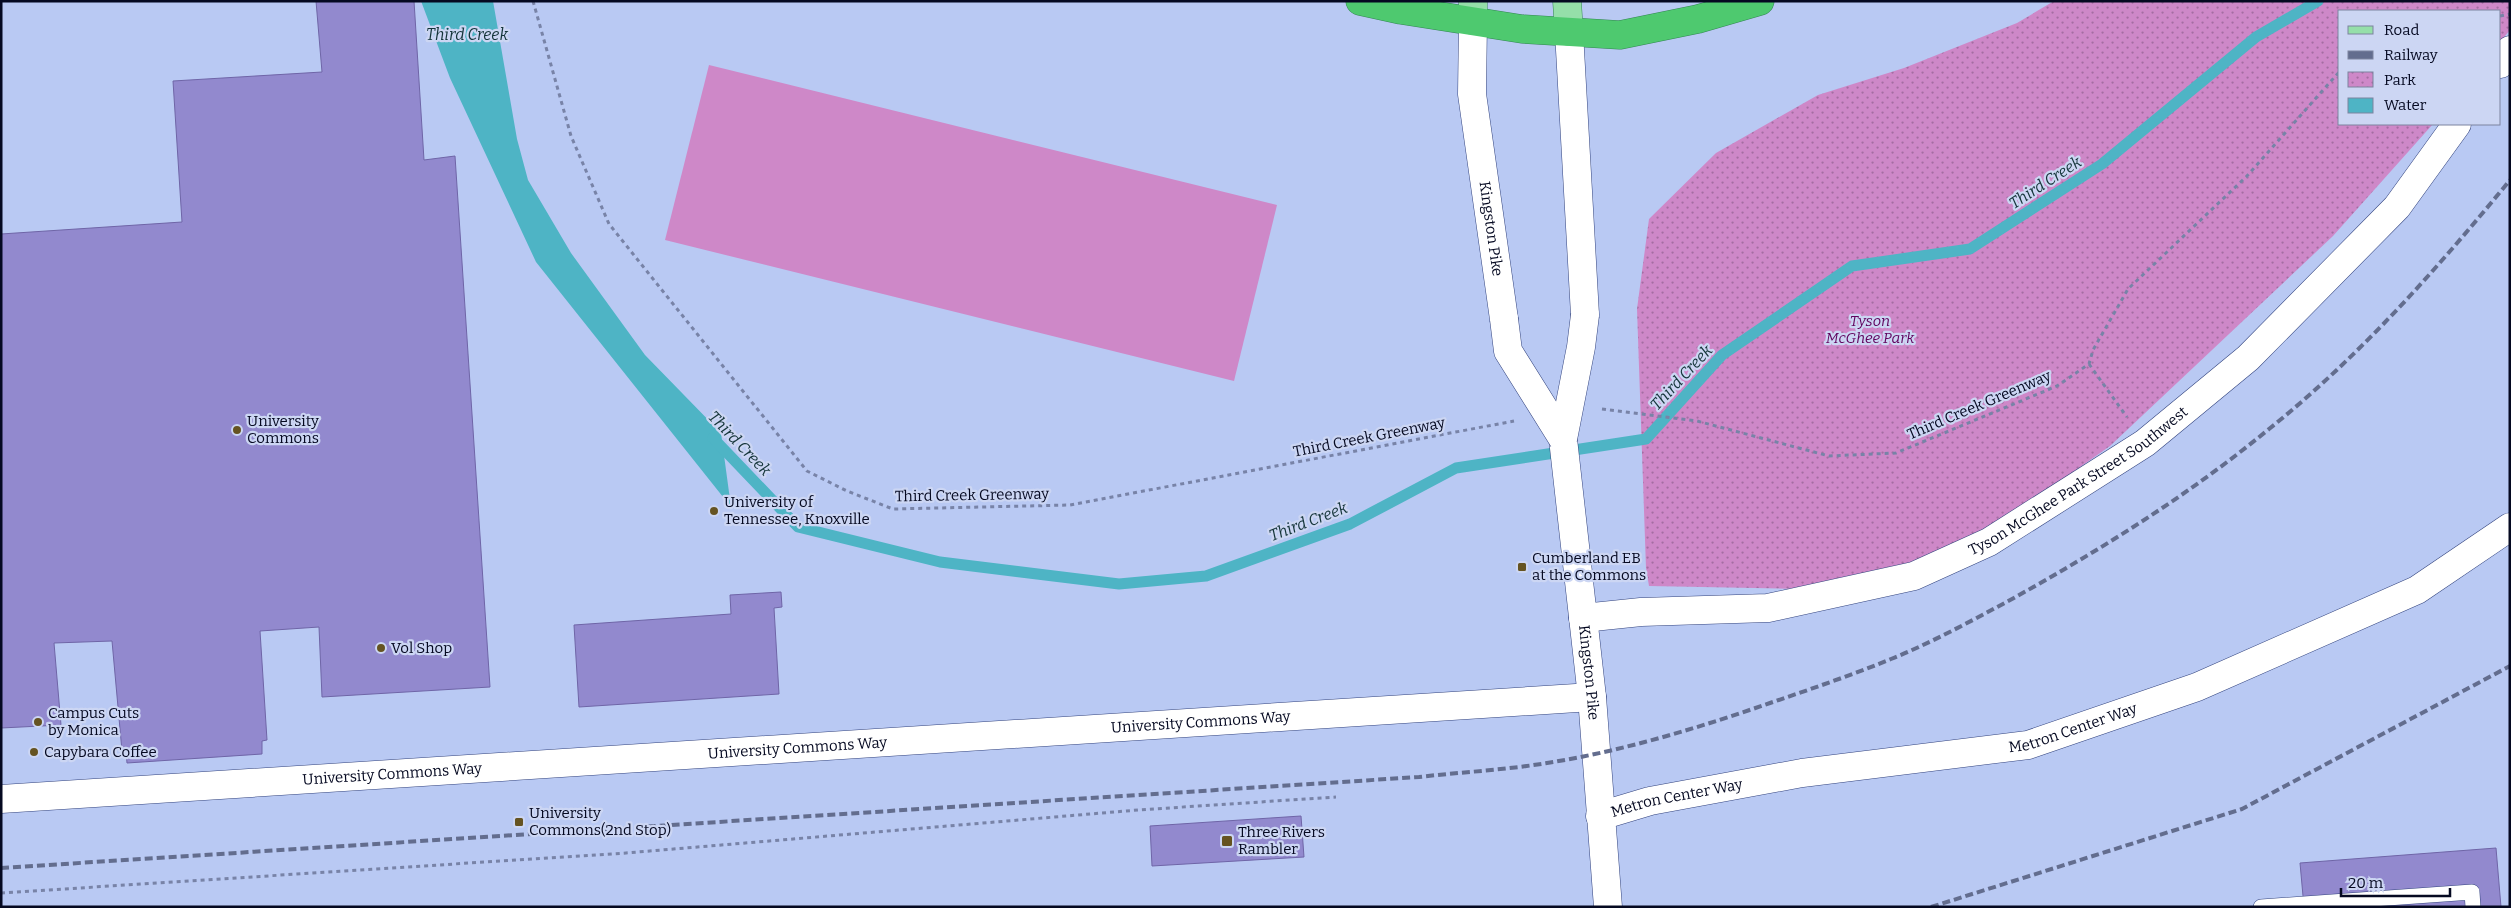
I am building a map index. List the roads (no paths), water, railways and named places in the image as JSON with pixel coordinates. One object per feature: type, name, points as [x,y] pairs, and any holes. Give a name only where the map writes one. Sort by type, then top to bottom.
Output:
[{"type":"highway","points":[[1360,1],[1473,11],[1522,29],[1620,35],[1698,19],[1760,1]]},
{"type":"main road","name":"Kingston Pike","points":[[1567,1],[1569,32]]},
{"type":"street","name":"Kingston Pike","points":[[1473,11],[1472,94],[1508,351],[1564,439]]},
{"type":"street","name":"Kingston Pike","points":[[1569,32],[1585,315],[1582,347],[1564,439],[1592,697],[1608,907]]},
{"type":"street","points":[[2501,63],[2510,50]]},
{"type":"street","name":"Tyson McGhee Park Street Southwest","points":[[1583,618],[1641,612],[1768,608],[1914,576],[1989,542],[2145,443],[2248,358],[2390,214],[2456,125]]},
{"type":"street","name":"Metron Center Way","points":[[1600,816],[1650,802],[1802,772],[2028,745],[2197,687],[2417,590],[2510,527]]},
{"type":"street","name":"University Commons Way","points":[[1,799],[1592,697]]},
{"type":"lane","points":[[2261,907],[2472,892],[2473,907]]},
{"type":"water","name":"Third Creek","points":[[421,1],[493,1],[517,139],[528,180],[571,253],[645,355],[721,433],[731,507],[536,262],[450,78]]},
{"type":"waterway","name":"Third Creek","points":[[713,438],[798,527],[940,562],[1119,584],[1206,576],[1350,524],[1456,468],[1646,439],[1722,355],[1852,266],[1970,249],[2102,164],[2256,37],[2318,1]]},
{"type":"railway","points":[[1,868],[1419,777],[1547,763],[1604,752],[1660,738],[1801,692],[1861,671],[1907,652],[2012,599],[2145,520],[2239,453],[2335,372],[2426,279],[2510,180]]},
{"type":"railway","points":[[1931,907],[2242,809],[2510,666]]},
{"type":"place","name":"University Commons","points":[[237,430]]},
{"type":"place","name":"University of Tennessee, Knoxville","points":[[714,511]]},
{"type":"place","name":"Cumberland EB at the Commons","points":[[1522,567]]},
{"type":"place","name":"Vol Shop","points":[[381,648]]},
{"type":"place","name":"Campus Cuts by Monica","points":[[38,722]]},
{"type":"place","name":"Capybara Coffee","points":[[34,752]]},
{"type":"place","name":"University Commons(2nd Stop)","points":[[519,822]]},
{"type":"place","name":"Three Rivers Rambler","points":[[1227,841]]},
{"type":"park label","name":"Tyson McGhee Park","points":[[1870,330]]}]
